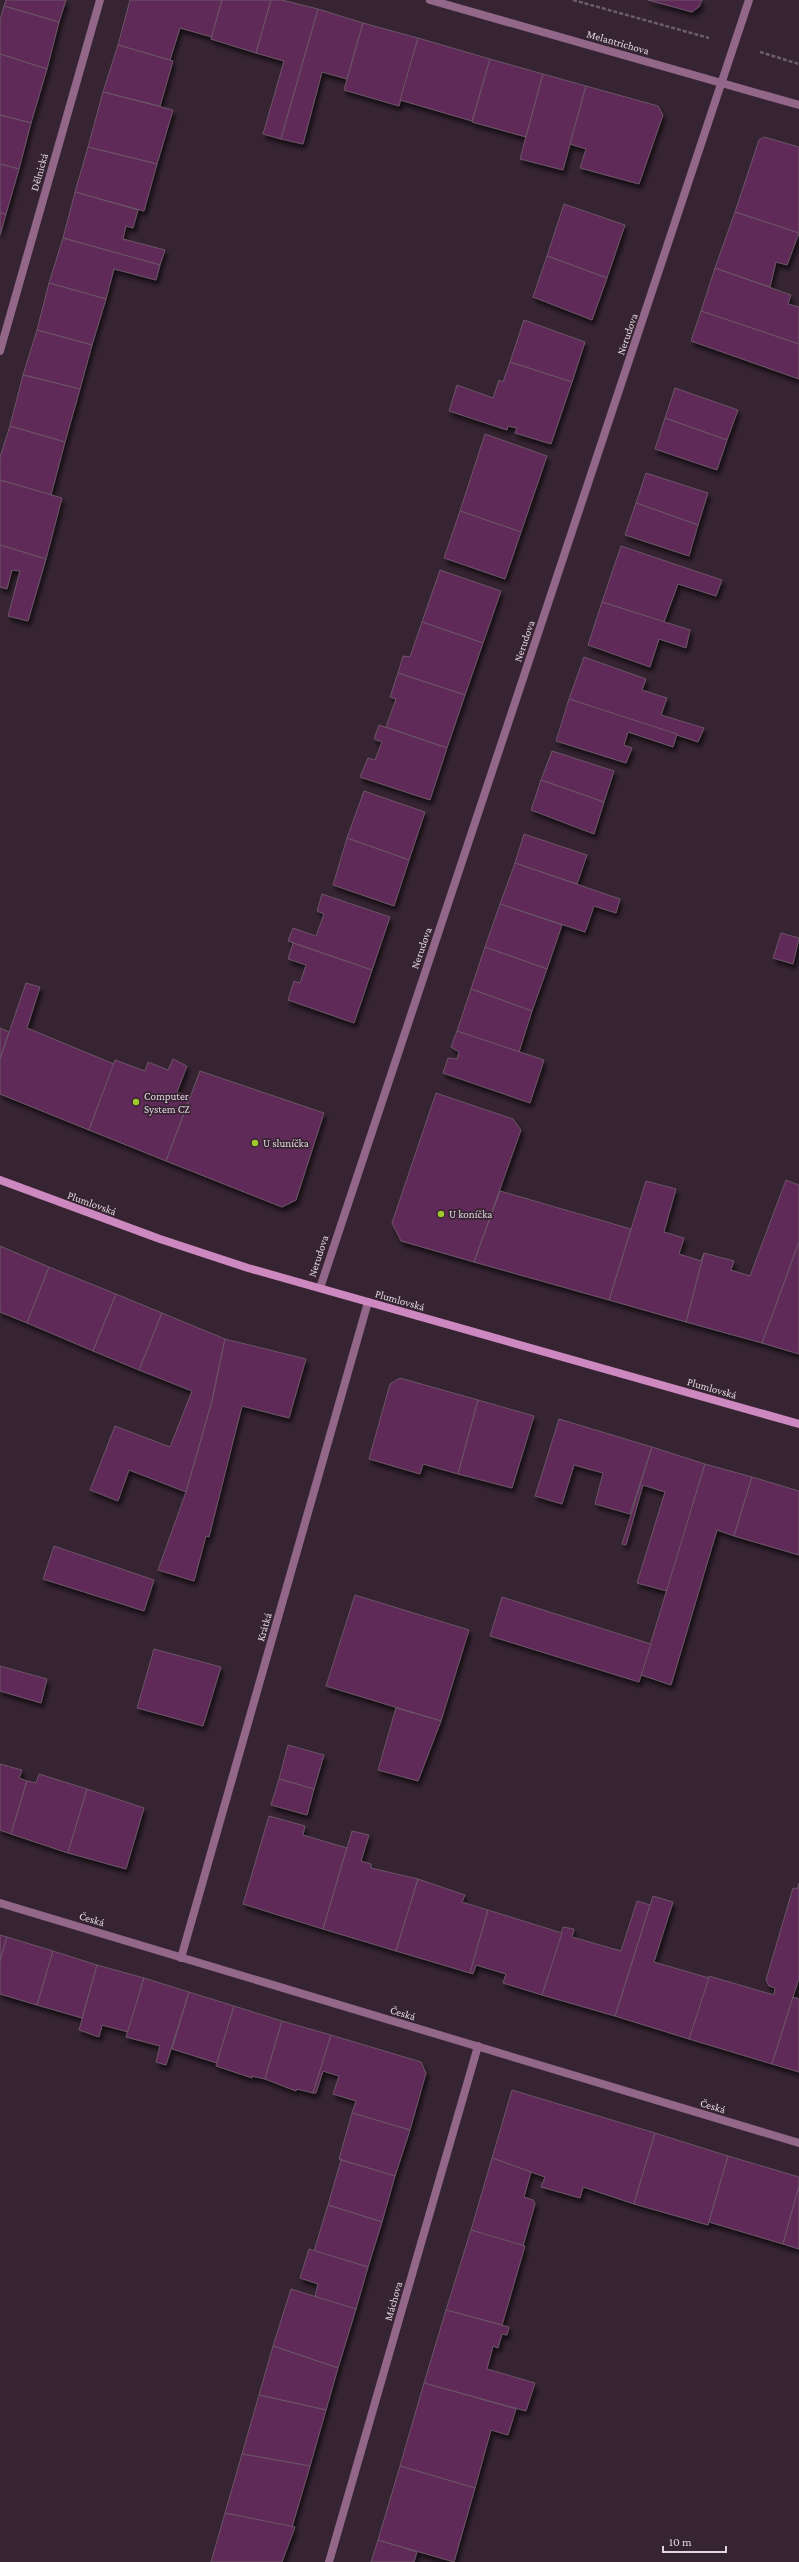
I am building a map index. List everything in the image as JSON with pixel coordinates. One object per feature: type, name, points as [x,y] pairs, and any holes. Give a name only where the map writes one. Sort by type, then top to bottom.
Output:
[{"type":"main road","name":"Plumlovská","points":[[0,1180],[160,1239],[320,1288],[799,1424]]},
{"type":"street","name":"Dělnická","points":[[0,351],[100,0]]},
{"type":"street","name":"Melantrichova","points":[[430,0],[799,105]]},
{"type":"street","name":"Nerudova","points":[[320,1288],[722,84],[733,44],[748,0]]},
{"type":"street","name":"Krátká","points":[[181,1958],[368,1302]]},
{"type":"street","name":"Česká","points":[[0,1903],[799,2143]]},
{"type":"street","name":"Máchova","points":[[329,2562],[478,2046]]},
{"type":"path","points":[[573,0],[733,44],[799,64]]},
{"type":"building","points":[[6,0],[66,0],[59,22],[4,6]]},
{"type":"building","points":[[130,0],[222,0],[212,37],[180,28],[170,60],[118,45]]},
{"type":"building","points":[[222,0],[271,0],[256,53],[211,39]]},
{"type":"building","points":[[271,0],[282,0],[318,9],[281,139],[263,134],[284,61],[256,53]]},
{"type":"building","points":[[648,0],[702,0],[699,7],[692,12]]},
{"type":"building","points":[[4,6],[59,22],[47,69],[0,54],[0,20]]},
{"type":"building","points":[[318,9],[363,23],[347,79],[322,72],[303,144],[281,139]]},
{"type":"building","points":[[363,23],[418,38],[399,106],[344,90]]},
{"type":"building","points":[[418,38],[490,59],[472,121],[400,100]]},
{"type":"building","points":[[118,45],[173,61],[160,106],[103,92]]},
{"type":"building","points":[[0,54],[47,69],[31,123],[0,115]]},
{"type":"building","points":[[490,59],[543,74],[526,137],[472,122]]},
{"type":"building","points":[[543,74],[586,86],[563,170],[520,159]]},
{"type":"building","points":[[586,86],[658,106],[663,115],[639,184],[580,168],[586,149],[570,144]]},
{"type":"building","points":[[103,92],[173,110],[157,164],[88,147]]},
{"type":"building","points":[[0,115],[31,123],[19,169],[0,164]]},
{"type":"building","points":[[764,137],[799,147],[799,233],[735,212],[759,140]]},
{"type":"building","points":[[88,147],[157,164],[144,211],[75,192]]},
{"type":"building","points":[[0,164],[19,169],[6,214],[0,213]]},
{"type":"building","points":[[75,192],[138,210],[133,228],[126,226],[123,239],[165,250],[160,265],[63,238]]},
{"type":"building","points":[[564,204],[625,225],[607,278],[547,256]]},
{"type":"building","points":[[735,212],[799,233],[787,265],[776,262],[770,287],[715,268]]},
{"type":"building","points":[[0,213],[6,214],[0,235]]},
{"type":"building","points":[[63,238],[160,265],[156,280],[114,269],[106,299],[49,283]]},
{"type":"building","points":[[547,256],[607,278],[592,320],[533,297]]},
{"type":"building","points":[[715,268],[791,295],[788,304],[799,307],[799,344],[701,311]]},
{"type":"building","points":[[49,283],[106,299],[92,345],[37,330]]},
{"type":"building","points":[[701,311],[799,344],[799,379],[691,341]]},
{"type":"building","points":[[524,320],[585,342],[572,382],[510,362]]},
{"type":"building","points":[[37,330],[92,345],[80,389],[23,375]]},
{"type":"building","points":[[510,362],[572,382],[551,444],[515,433],[517,428],[508,426],[507,430],[449,411],[457,385],[493,398],[499,380],[503,382]]},
{"type":"building","points":[[23,375],[80,389],[65,442],[10,426]]},
{"type":"building","points":[[675,388],[738,410],[727,440],[665,418]]},
{"type":"building","points":[[665,418],[727,440],[717,470],[655,449]]},
{"type":"building","points":[[10,426],[65,442],[51,495],[0,480],[0,457]]},
{"type":"building","points":[[485,434],[547,456],[521,532],[460,511]]},
{"type":"building","points":[[646,473],[708,493],[698,525],[636,503]]},
{"type":"building","points":[[0,480],[62,498],[46,559],[0,545]]},
{"type":"building","points":[[636,503],[698,525],[689,556],[625,535]]},
{"type":"building","points":[[460,511],[521,532],[505,579],[444,558]]},
{"type":"building","points":[[0,545],[46,559],[28,621],[8,616],[20,571],[12,570],[7,589],[0,587]]},
{"type":"building","points":[[621,546],[722,580],[716,596],[678,584],[664,622],[602,602]]},
{"type":"building","points":[[440,570],[501,591],[483,643],[422,622]]},
{"type":"building","points":[[602,602],[690,630],[686,648],[659,639],[650,667],[588,645]]},
{"type":"building","points":[[422,622],[483,643],[465,695],[398,673],[403,656],[410,657]]},
{"type":"building","points":[[584,657],[646,679],[642,690],[667,698],[661,715],[704,728],[698,742],[569,699]]},
{"type":"building","points":[[398,673],[465,695],[447,748],[386,727],[396,699],[390,697]]},
{"type":"building","points":[[569,699],[677,734],[673,747],[628,732],[624,745],[632,748],[626,763],[556,741]]},
{"type":"building","points":[[379,725],[447,748],[430,800],[360,777],[368,758],[375,760],[382,742],[374,739]]},
{"type":"building","points":[[552,751],[614,771],[604,802],[541,780]]},
{"type":"building","points":[[541,780],[604,802],[594,834],[531,810]]},
{"type":"building","points":[[364,791],[425,812],[409,860],[347,838]]},
{"type":"building","points":[[524,834],[587,855],[577,884],[515,863]]},
{"type":"building","points":[[347,838],[409,860],[394,906],[333,885]]},
{"type":"building","points":[[515,863],[620,899],[616,913],[594,906],[585,932],[500,904]]},
{"type":"building","points":[[322,894],[390,917],[372,970],[288,941],[293,928],[316,936],[324,914],[317,911]]},
{"type":"building","points":[[500,904],[562,925],[547,969],[485,947]]},
{"type":"building","points":[[781,933],[799,938],[793,964],[773,958]]},
{"type":"building","points":[[293,943],[372,970],[354,1023],[288,1000],[294,981],[300,983],[306,965],[288,959]]},
{"type":"building","points":[[485,947],[547,969],[532,1011],[471,989]]},
{"type":"building","points":[[26,983],[40,987],[27,1028],[114,1064],[89,1130],[0,1094],[0,1059]]},
{"type":"building","points":[[471,989],[532,1011],[519,1052],[457,1031]]},
{"type":"building","points":[[0,1028],[9,1032],[0,1059]]},
{"type":"building","points":[[457,1031],[544,1060],[530,1103],[443,1073],[448,1058],[457,1059],[459,1052],[451,1047]]},
{"type":"building","points":[[173,1059],[187,1066],[177,1092],[190,1097],[166,1161],[89,1130],[115,1060],[145,1071],[148,1062],[168,1070]]},
{"type":"building","points":[[200,1071],[324,1113],[296,1200],[282,1207],[166,1161]]},
{"type":"building","points":[[436,1093],[513,1119],[521,1130],[474,1262],[401,1241],[392,1223]]},
{"type":"building","points":[[786,1180],[799,1185],[799,1242],[762,1343],[686,1322],[704,1253],[734,1261],[731,1270],[750,1276]]},
{"type":"building","points":[[646,1181],[676,1189],[664,1232],[684,1238],[679,1254],[701,1261],[704,1253],[686,1322],[609,1300]]},
{"type":"building","points":[[500,1191],[631,1229],[609,1300],[474,1262]]},
{"type":"building","points":[[799,1242],[799,1354],[762,1343]]},
{"type":"building","points":[[0,1246],[49,1267],[27,1323],[0,1312]]},
{"type":"building","points":[[49,1267],[116,1294],[93,1351],[27,1323]]},
{"type":"building","points":[[116,1294],[162,1313],[139,1370],[93,1351]]},
{"type":"building","points":[[162,1313],[225,1339],[212,1401],[186,1492],[129,1470],[118,1501],[90,1490],[115,1426],[170,1447],[192,1391],[139,1370]]},
{"type":"building","points":[[225,1339],[306,1359],[289,1418],[242,1406],[209,1537],[206,1536],[194,1581],[158,1570],[186,1492],[212,1401]]},
{"type":"building","points":[[400,1378],[478,1400],[458,1474],[423,1464],[420,1474],[369,1459],[390,1384]]},
{"type":"building","points":[[478,1400],[534,1416],[512,1488],[458,1474]]},
{"type":"building","points":[[559,1419],[652,1447],[630,1514],[595,1504],[603,1473],[574,1465],[562,1504],[535,1496]]},
{"type":"building","points":[[652,1447],[705,1464],[667,1591],[637,1583],[665,1492],[643,1485],[626,1545],[622,1544]]},
{"type":"building","points":[[705,1464],[752,1477],[734,1536],[717,1530],[671,1685],[641,1675]]},
{"type":"building","points":[[752,1477],[799,1491],[799,1555],[734,1536]]},
{"type":"building","points":[[54,1546],[154,1580],[144,1611],[43,1579]]},
{"type":"building","points":[[355,1595],[469,1630],[441,1721],[326,1686]]},
{"type":"building","points":[[502,1597],[651,1644],[639,1682],[490,1636]]},
{"type":"building","points":[[154,1649],[221,1667],[203,1726],[137,1708]]},
{"type":"building","points":[[0,1666],[47,1679],[41,1703],[0,1691]]},
{"type":"building","points":[[396,1708],[441,1721],[418,1781],[378,1770]]},
{"type":"building","points":[[288,1745],[324,1755],[314,1789],[279,1779]]},
{"type":"building","points":[[0,1764],[22,1770],[19,1778],[27,1781],[11,1834],[0,1830]]},
{"type":"building","points":[[39,1774],[87,1789],[68,1853],[11,1834],[27,1781],[36,1783]]},
{"type":"building","points":[[279,1779],[314,1789],[307,1815],[271,1805]]},
{"type":"building","points":[[87,1789],[144,1808],[126,1869],[68,1853]]},
{"type":"building","points":[[269,1816],[305,1826],[303,1835],[347,1848],[323,1929],[243,1904]]},
{"type":"building","points":[[352,1831],[369,1835],[361,1861],[371,1864],[371,1868],[418,1879],[396,1951],[323,1929]]},
{"type":"building","points":[[418,1879],[465,1895],[462,1902],[488,1910],[470,1973],[396,1951]]},
{"type":"building","points":[[799,1883],[799,1978],[772,2064],[689,2039],[709,1976],[774,1995],[775,1988],[769,1986],[766,1980],[793,1888],[797,1889]]},
{"type":"building","points":[[653,1896],[673,1902],[654,1962],[709,1978],[689,2039],[615,2016]]},
{"type":"building","points":[[637,1901],[650,1905],[615,2016],[542,1995],[563,1927],[574,1929],[572,1937],[621,1951]]},
{"type":"building","points":[[488,1910],[562,1933],[542,1995],[503,1983],[506,1974],[476,1965],[473,1974],[470,1973]]},
{"type":"building","points":[[0,1935],[7,1937],[0,1961]]},
{"type":"building","points":[[7,1937],[53,1951],[37,2005],[0,1994],[0,1961]]},
{"type":"building","points":[[53,1951],[97,1965],[82,2018],[37,2005]]},
{"type":"building","points":[[97,1965],[144,1978],[128,2032],[102,2025],[99,2037],[79,2030]]},
{"type":"building","points":[[144,1978],[189,1992],[166,2065],[156,2062],[160,2046],[126,2037]]},
{"type":"building","points":[[189,1992],[234,2006],[217,2063],[172,2049]]},
{"type":"building","points":[[793,1997],[799,1999],[799,2072],[772,2064]]},
{"type":"building","points":[[234,2006],[282,2021],[265,2079],[252,2076],[252,2078],[216,2066]]},
{"type":"building","points":[[282,2021],[331,2035],[313,2093],[297,2089],[296,2091],[265,2079]]},
{"type":"building","points":[[331,2035],[421,2062],[426,2073],[410,2130],[352,2113],[356,2101],[333,2094],[339,2076],[323,2071],[316,2093],[313,2093]]},
{"type":"building","points":[[512,2090],[655,2133],[634,2204],[583,2187],[580,2198],[541,2187],[545,2177],[492,2158]]},
{"type":"building","points":[[352,2113],[410,2130],[395,2176],[339,2159]]},
{"type":"building","points":[[655,2133],[728,2156],[708,2225],[634,2204]]},
{"type":"building","points":[[728,2156],[799,2177],[799,2186],[783,2244],[709,2222]]},
{"type":"building","points":[[492,2158],[531,2172],[524,2197],[533,2200],[535,2204],[523,2246],[471,2230]]},
{"type":"building","points":[[341,2160],[395,2176],[382,2222],[328,2205]]},
{"type":"building","points":[[799,2186],[799,2249],[783,2244]]},
{"type":"building","points":[[328,2205],[382,2222],[368,2267],[314,2251]]},
{"type":"building","points":[[471,2230],[525,2246],[502,2325],[446,2310]]},
{"type":"building","points":[[309,2249],[368,2267],[356,2309],[315,2297],[318,2284],[300,2278]]},
{"type":"building","points":[[291,2289],[356,2309],[338,2368],[273,2346]]},
{"type":"building","points":[[446,2310],[509,2327],[507,2335],[502,2334],[498,2348],[493,2346],[487,2369],[535,2383],[526,2411],[424,2383]]},
{"type":"building","points":[[273,2346],[338,2368],[326,2410],[259,2395]]},
{"type":"building","points":[[424,2383],[516,2409],[508,2435],[491,2430],[475,2488],[400,2466]]},
{"type":"building","points":[[259,2395],[326,2410],[310,2466],[242,2454]]},
{"type":"building","points":[[242,2454],[310,2466],[292,2527],[225,2513]]},
{"type":"building","points":[[400,2466],[475,2488],[454,2562],[378,2540]]},
{"type":"building","points":[[225,2513],[295,2527],[282,2562],[211,2562]]},
{"type":"building","points":[[378,2540],[417,2552],[414,2562],[371,2562]]},
{"type":"place","name":"Computer System CZ","points":[[136,1102]]},
{"type":"place","name":"U sluníčka","points":[[255,1143]]},
{"type":"place","name":"U koníčka","points":[[441,1214]]}]
